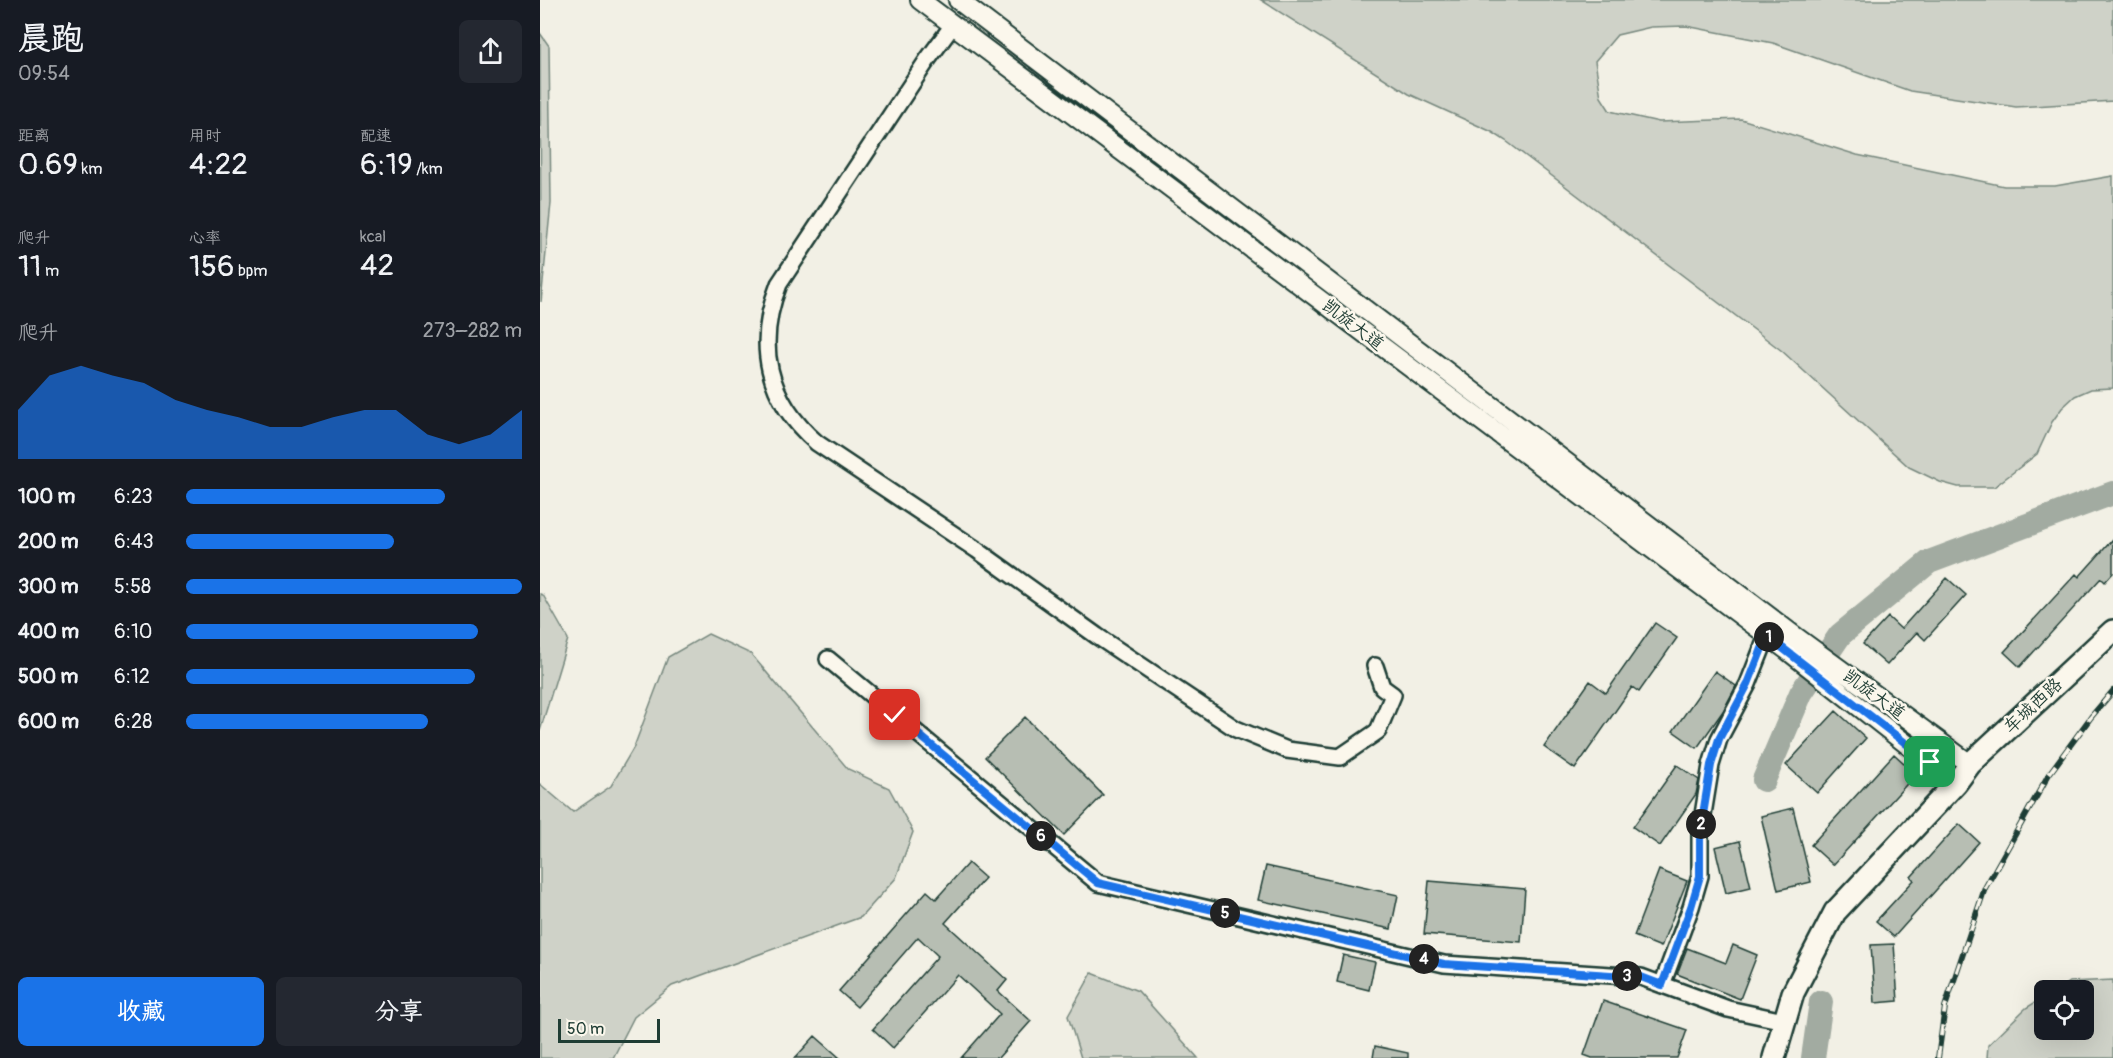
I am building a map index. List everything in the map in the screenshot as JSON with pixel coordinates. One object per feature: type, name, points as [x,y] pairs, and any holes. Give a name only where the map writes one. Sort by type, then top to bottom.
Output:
[{"type":"highway","name":"车城西路","points":[[1774,1058],[1793,993],[1835,912],[1956,783],[1970,764],[2113,631]]},
{"type":"main road","name":"凯旋大道","points":[[920,0],[1767,636],[1792,644]]},
{"type":"main road","name":"凯旋大道","points":[[958,0],[1792,644]]},
{"type":"main road","points":[[1792,644],[1833,675]]},
{"type":"main road","name":"凯旋大道","points":[[1833,675],[1970,764]]},
{"type":"main road","name":"凯旋大道","points":[[1833,675],[1956,783]]},
{"type":"street","points":[[953,25],[921,69],[779,284],[769,316],[767,350],[773,381],[786,409],[805,433],[817,443],[977,550],[1097,636],[1236,729],[1287,750],[1340,757],[1378,730],[1393,695],[1382,687],[1375,666]]},
{"type":"street","points":[[1662,985],[1700,876],[1700,833],[1711,765],[1719,739],[1748,684],[1767,636]]},
{"type":"street","points":[[828,659],[1098,883],[1444,964],[1641,977],[1728,1009],[1784,1022]]},
{"type":"shaded area","points":[[1261,0],[2113,0],[2113,101],[2016,107],[1910,91],[1773,43],[1686,26],[1651,27],[1617,35],[1595,61],[1601,97],[1610,111],[1659,122],[1741,119],[1857,155],[2004,186],[2055,186],[2113,176],[2113,388],[2091,389],[2075,396],[2052,422],[2037,454],[1994,487],[1958,487],[1940,482],[1909,467],[1782,351],[1506,141],[1492,132],[1409,94]]},
{"type":"shaded area","points":[[540,33],[549,46],[551,203],[541,302]]},
{"type":"shaded area","points":[[540,594],[543,595],[568,639],[540,731]]},
{"type":"shaded area","points":[[708,634],[751,654],[848,769],[889,788],[913,832],[896,878],[861,917],[672,986],[634,1017],[613,1058],[540,1058],[540,784],[573,812],[611,786],[634,747],[668,657]]},
{"type":"shaded area","points":[[1092,973],[1138,991],[1198,1058],[1081,1058],[1068,1016]]},
{"type":"shaded area","points":[[2113,980],[2113,1058],[1987,1058],[1988,1045],[2034,1003],[2034,1040],[2094,1040],[2094,981]]},
{"type":"building","points":[[2113,539],[2113,573],[2105,582],[2101,578],[2020,667],[2004,652],[2076,574],[2079,577]]},
{"type":"building","points":[[1947,578],[1966,595],[1925,640],[1917,632],[1887,665],[1863,644],[1888,617],[1901,629]]},
{"type":"building","points":[[1655,623],[1677,638],[1639,692],[1632,687],[1575,769],[1544,747],[1590,681],[1606,693]]},
{"type":"building","points":[[1715,671],[1736,686],[1723,711],[1697,748],[1673,731]]},
{"type":"building","points":[[1836,711],[1866,738],[1817,793],[1786,765]]},
{"type":"building","points":[[1025,717],[1103,795],[1064,835],[985,757]]},
{"type":"building","points":[[1894,754],[1916,774],[1833,865],[1811,845]]},
{"type":"building","points":[[1677,765],[1699,780],[1696,794],[1660,846],[1633,827]]},
{"type":"building","points":[[1793,808],[1811,882],[1778,890],[1761,816]]},
{"type":"building","points":[[1959,824],[1979,842],[1894,937],[1876,921],[1914,880],[1911,877]]},
{"type":"building","points":[[1740,841],[1751,887],[1726,893],[1715,847]]},
{"type":"building","points":[[968,863],[985,878],[945,923],[1007,980],[998,991],[1031,1021],[998,1058],[961,1058],[1000,1014],[958,975],[893,1048],[873,1029],[938,956],[918,937],[857,1007],[839,991],[927,891],[936,899]]},
{"type":"building","points":[[1266,866],[1398,895],[1391,929],[1258,900]]},
{"type":"building","points":[[1659,870],[1687,881],[1661,947],[1634,936]]},
{"type":"building","points":[[1429,881],[1525,889],[1521,942],[1424,934]]},
{"type":"building","points":[[1894,944],[1898,1001],[1875,1003],[1871,945]]},
{"type":"building","points":[[1733,945],[1757,955],[1740,999],[1677,974],[1687,948],[1726,963]]},
{"type":"building","points":[[1343,955],[1375,962],[1369,990],[1337,982]]},
{"type":"building","points":[[1603,1001],[1687,1030],[1677,1058],[1592,1058],[1584,1055]]},
{"type":"building","points":[[815,1036],[840,1058],[795,1058]]},
{"type":"building","points":[[1375,1046],[1408,1053],[1408,1058],[1373,1058]]},
{"type":"waterway","points":[[1764,780],[1801,693],[1840,635],[1929,562],[2113,493]]},
{"type":"waterway","points":[[1813,1058],[1821,1002]]},
{"type":"railway","points":[[1938,1058],[1945,1007],[1985,888],[2049,774],[2113,691]]},
{"type":"route","points":[[895,715],[1098,883],[1444,964],[1641,977],[1662,985],[1700,876],[1700,833],[1711,765],[1719,739],[1748,684],[1767,636],[1930,762]]}]
